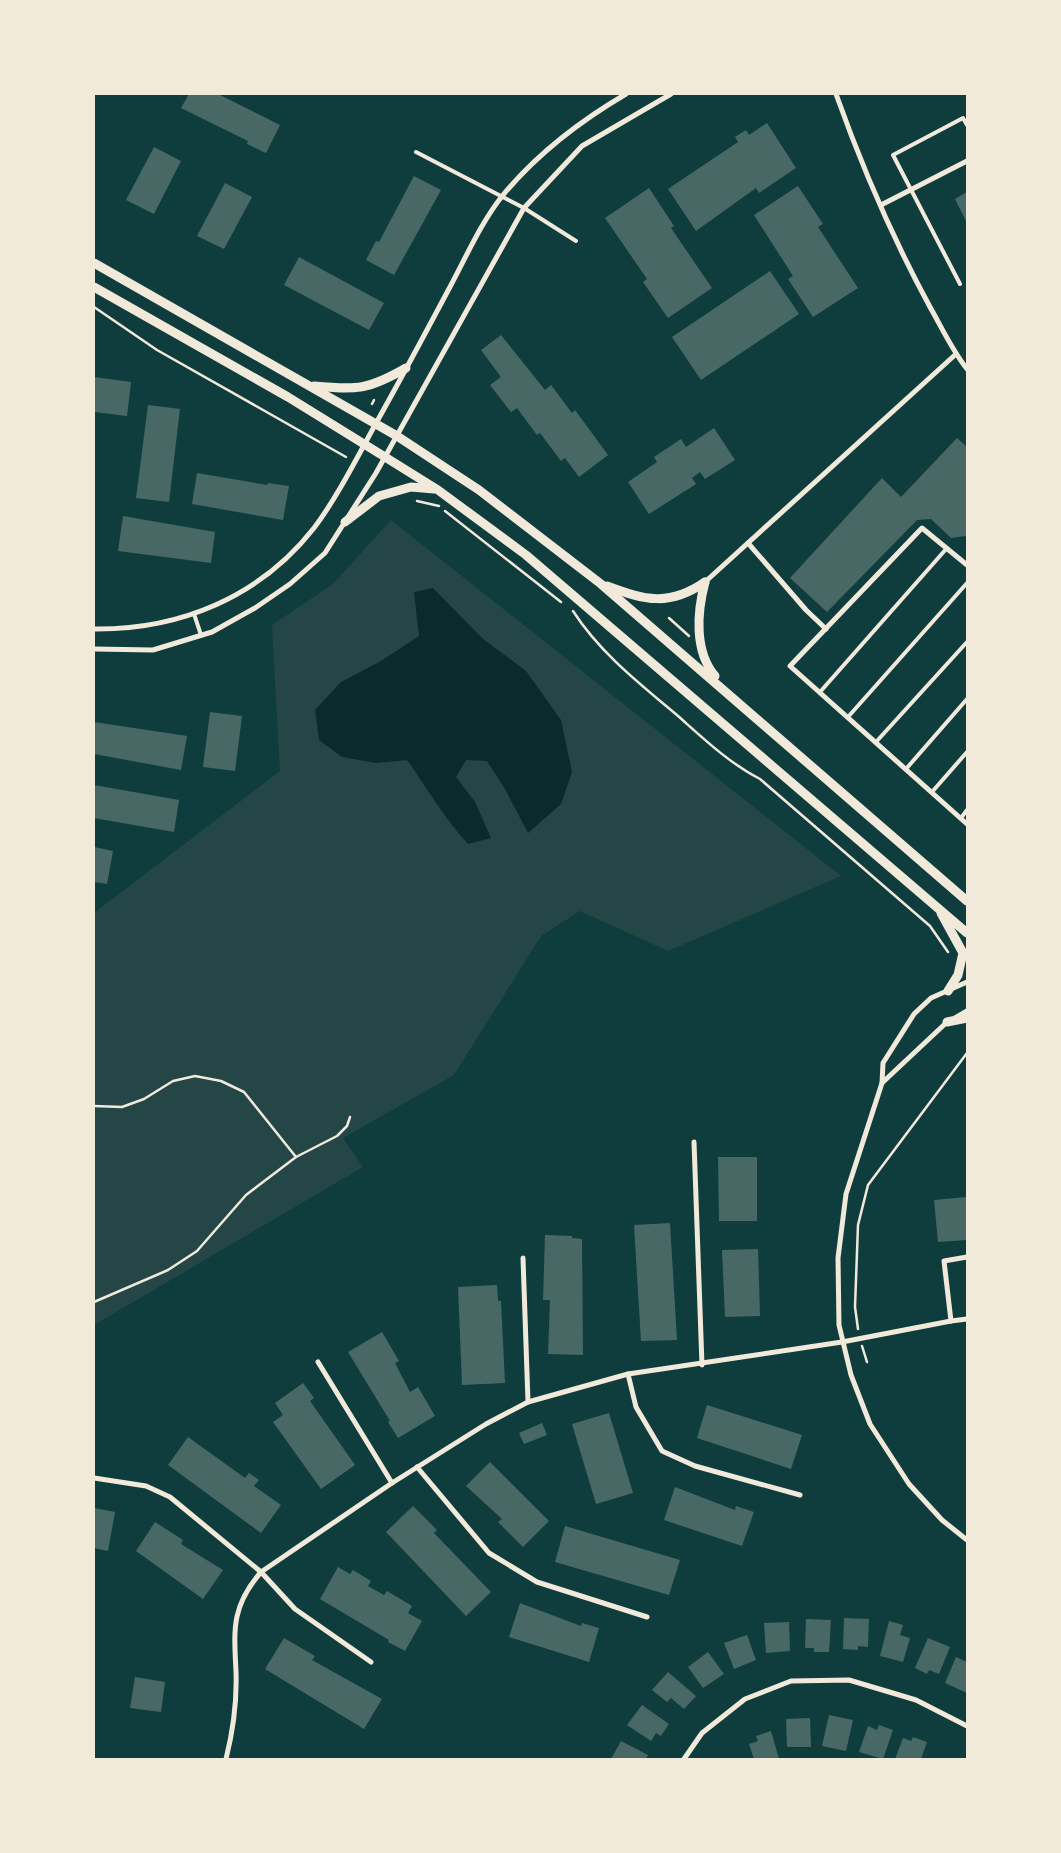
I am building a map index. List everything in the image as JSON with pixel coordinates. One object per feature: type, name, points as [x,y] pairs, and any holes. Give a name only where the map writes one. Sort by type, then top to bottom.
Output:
[{"type":"street","points":[[94,629],[122,630],[170,621],[194,614],[251,588],[286,560],[315,528],[354,462],[474,243],[502,196],[560,138],[596,111],[626,94]]},
{"type":"street","points":[[94,649],[153,650],[212,632],[255,608],[290,584],[324,553],[385,457],[524,208],[582,146],[671,94]]},
{"type":"street","points":[[836,94],[850,135],[909,268],[956,354],[967,369]]},
{"type":"street","points":[[881,205],[967,161]]},
{"type":"street","points":[[94,263],[397,436],[479,490],[601,584],[735,698],[967,901]]},
{"type":"street","points":[[94,287],[288,397],[438,490],[545,570],[967,933]]},
{"type":"street","points":[[601,584],[639,597],[662,600],[692,591],[705,582],[956,354]]},
{"type":"street","points":[[311,386],[351,390],[379,383],[406,368]]},
{"type":"street","points":[[344,522],[379,496],[411,487],[438,490]]},
{"type":"street","points":[[967,565],[922,528],[790,666],[967,824]]},
{"type":"street","points":[[748,543],[806,610],[826,629]]},
{"type":"street","points":[[705,582],[698,619],[702,648],[708,668],[735,698]]},
{"type":"street","points":[[937,907],[963,953],[962,965],[948,991]]},
{"type":"street","points":[[967,982],[931,998],[914,1014],[905,1025],[883,1063],[882,1083],[846,1194],[838,1258],[838,1325],[870,1424],[909,1484],[942,1520],[967,1540]]},
{"type":"street","points":[[882,1083],[947,1022],[967,1011]]},
{"type":"street","points":[[947,1022],[967,1018]]},
{"type":"street","points":[[694,1142],[702,1365]]},
{"type":"street","points":[[951,1321],[944,1260],[967,1257]]},
{"type":"street","points":[[523,1258],[528,1402]]},
{"type":"street","points":[[226,1759],[234,1709],[236,1673],[233,1643],[237,1613],[246,1589],[261,1572],[392,1483],[486,1424],[528,1402],[628,1374],[702,1365],[967,1319]]},
{"type":"street","points":[[318,1362],[392,1483]]},
{"type":"street","points":[[628,1374],[636,1407],[662,1451],[695,1466],[800,1495]]},
{"type":"street","points":[[417,1467],[490,1553],[537,1582],[647,1617]]},
{"type":"street","points":[[94,1478],[146,1486],[170,1497],[261,1572],[295,1609],[372,1662]]},
{"type":"street","points":[[684,1759],[702,1733],[745,1699],[791,1681],[849,1680],[916,1700],[967,1726]]},
{"type":"lane","points":[[960,284],[893,154],[963,118],[967,125]]},
{"type":"lane","points":[[416,152],[524,208],[576,241]]},
{"type":"lane","points":[[820,692],[947,548]]},
{"type":"lane","points":[[848,717],[967,583]]},
{"type":"lane","points":[[194,614],[201,635]]},
{"type":"lane","points":[[876,742],[967,642]]},
{"type":"lane","points":[[906,769],[967,699]]},
{"type":"lane","points":[[932,792],[967,752]]},
{"type":"lane","points":[[961,818],[967,810]]},
{"type":"path","points":[[94,307],[157,350],[354,462]]},
{"type":"path","points":[[369,397],[379,403]]},
{"type":"path","points":[[372,404],[374,400]]},
{"type":"path","points":[[414,500],[438,506],[565,605]]},
{"type":"path","points":[[573,611],[588,635],[634,679],[736,766],[760,779],[930,926],[955,964],[962,965]]},
{"type":"path","points":[[668,618],[692,639]]},
{"type":"path","points":[[867,1362],[860,1339],[855,1307],[858,1225],[868,1185],[967,1053]]},
{"type":"path","points":[[94,1106],[122,1107],[144,1099],[173,1081],[195,1076],[221,1081],[244,1092],[296,1157]]},
{"type":"path","points":[[94,1302],[168,1270],[198,1251],[246,1195],[296,1157],[337,1136],[347,1126],[350,1117]]},
{"type":"shaded area","points":[[391,520],[841,876],[668,951],[580,911],[541,936],[454,1075],[343,1138],[363,1167],[94,1325],[94,913],[280,771],[272,625],[333,584]]},
{"type":"shaded area","points":[[433,588],[483,639],[526,671],[561,720],[572,772],[561,804],[528,833],[505,789],[487,761],[466,760],[456,777],[475,802],[491,838],[468,844],[443,813],[407,760],[376,763],[342,757],[319,740],[315,710],[341,682],[381,661],[419,636],[414,592]]},
{"type":"building","points":[[189,94],[218,94],[280,125],[266,153],[247,144],[248,141],[181,108]]},
{"type":"building","points":[[767,123],[796,168],[759,193],[756,188],[696,231],[668,189],[738,142],[735,137],[746,130],[749,135]]},
{"type":"building","points":[[154,147],[181,161],[154,214],[126,200]]},
{"type":"building","points":[[414,176],[441,190],[394,275],[366,260],[376,241],[379,242]]},
{"type":"building","points":[[225,183],[252,197],[224,249],[197,236]]},
{"type":"building","points":[[798,186],[823,224],[818,227],[858,288],[813,317],[788,279],[793,276],[754,215]]},
{"type":"building","points":[[649,188],[674,226],[671,228],[712,288],[668,318],[643,282],[647,279],[605,218]]},
{"type":"building","points":[[967,192],[967,223],[955,199]]},
{"type":"building","points":[[299,257],[384,303],[369,330],[284,285]]},
{"type":"building","points":[[770,271],[799,314],[701,380],[672,337]]},
{"type":"building","points":[[501,335],[545,390],[551,385],[572,413],[575,410],[608,455],[579,477],[565,458],[561,461],[540,433],[537,435],[517,408],[511,412],[490,385],[501,377],[481,350]]},
{"type":"building","points":[[94,377],[131,382],[127,416],[94,412]]},
{"type":"building","points":[[148,405],[180,409],[169,502],[136,498]]},
{"type":"building","points":[[714,428],[735,460],[705,479],[700,472],[692,478],[696,484],[649,514],[628,482],[657,462],[654,457],[681,439],[686,447]]},
{"type":"building","points":[[957,438],[967,447],[967,538],[965,536],[951,538],[931,519],[917,520],[827,612],[790,578],[882,478],[901,497]]},
{"type":"building","points":[[197,473],[267,485],[268,483],[289,486],[283,520],[192,504]]},
{"type":"building","points":[[123,516],[215,532],[211,563],[118,551]]},
{"type":"building","points":[[210,712],[242,716],[235,771],[203,767]]},
{"type":"building","points":[[94,722],[187,736],[181,770],[94,754]]},
{"type":"building","points":[[94,785],[179,800],[174,832],[94,818]]},
{"type":"building","points":[[94,847],[113,851],[107,884],[94,882]]},
{"type":"building","points":[[718,1157],[757,1157],[757,1221],[719,1221]]},
{"type":"building","points":[[967,1197],[967,1240],[938,1242],[934,1200]]},
{"type":"building","points":[[670,1223],[677,1340],[641,1341],[634,1225]]},
{"type":"building","points":[[545,1235],[572,1236],[572,1238],[582,1239],[583,1355],[548,1354],[550,1300],[543,1300]]},
{"type":"building","points":[[758,1249],[760,1316],[725,1317],[722,1250]]},
{"type":"building","points":[[497,1285],[498,1301],[501,1301],[505,1383],[462,1385],[458,1287]]},
{"type":"building","points":[[382,1332],[399,1361],[395,1363],[410,1392],[418,1387],[435,1416],[398,1438],[388,1422],[390,1421],[348,1352]]},
{"type":"building","points":[[303,1383],[314,1398],[310,1401],[355,1465],[321,1489],[273,1422],[283,1415],[275,1403]]},
{"type":"building","points":[[707,1405],[802,1435],[791,1469],[697,1438]]},
{"type":"building","points":[[609,1413],[633,1493],[596,1504],[572,1424]]},
{"type":"building","points":[[542,1423],[547,1435],[524,1444],[519,1433]]},
{"type":"building","points":[[188,1437],[245,1478],[249,1473],[259,1480],[254,1486],[281,1505],[261,1533],[168,1465]]},
{"type":"building","points":[[490,1462],[549,1521],[523,1547],[498,1522],[502,1519],[466,1486]]},
{"type":"building","points":[[675,1487],[735,1510],[736,1506],[754,1512],[742,1546],[664,1520]]},
{"type":"building","points":[[413,1506],[437,1530],[434,1533],[491,1592],[466,1616],[386,1532]]},
{"type":"building","points":[[94,1508],[115,1512],[108,1551],[94,1548]]},
{"type":"building","points":[[155,1522],[183,1540],[181,1544],[223,1570],[203,1599],[136,1551]]},
{"type":"building","points":[[565,1526],[680,1560],[669,1595],[555,1562]]},
{"type":"building","points":[[338,1567],[350,1574],[353,1570],[371,1581],[368,1586],[384,1595],[387,1591],[412,1606],[408,1613],[422,1621],[405,1651],[320,1599]]},
{"type":"building","points":[[520,1603],[581,1626],[582,1623],[599,1628],[589,1662],[509,1637]]},
{"type":"building","points":[[844,1618],[869,1619],[868,1647],[858,1646],[858,1650],[843,1649]]},
{"type":"building","points":[[806,1619],[831,1620],[829,1652],[814,1652],[814,1648],[805,1648]]},
{"type":"building","points":[[889,1621],[903,1625],[900,1635],[910,1638],[903,1662],[880,1656]]},
{"type":"building","points":[[789,1622],[790,1651],[766,1653],[764,1623]]},
{"type":"building","points":[[747,1635],[756,1660],[734,1669],[724,1643]]},
{"type":"building","points":[[284,1638],[315,1656],[312,1660],[382,1699],[364,1729],[265,1669]]},
{"type":"building","points":[[928,1638],[950,1647],[939,1674],[929,1670],[927,1674],[915,1668]]},
{"type":"building","points":[[708,1652],[724,1674],[703,1688],[688,1667]]},
{"type":"building","points":[[956,1657],[967,1662],[967,1693],[945,1683]]},
{"type":"building","points":[[668,1672],[696,1696],[684,1709],[671,1698],[667,1702],[652,1690]]},
{"type":"building","points":[[135,1677],[165,1682],[161,1712],[130,1708]]},
{"type":"building","points":[[642,1705],[669,1724],[661,1736],[656,1733],[651,1741],[627,1725]]},
{"type":"building","points":[[829,1715],[853,1720],[846,1751],[822,1746]]},
{"type":"building","points":[[810,1718],[811,1747],[787,1747],[786,1719]]},
{"type":"building","points":[[879,1725],[893,1730],[883,1759],[859,1752],[868,1726],[877,1730]]},
{"type":"building","points":[[771,1731],[779,1759],[754,1759],[749,1744],[758,1741],[756,1736]]},
{"type":"building","points":[[913,1737],[927,1742],[921,1759],[895,1759],[903,1738],[911,1741]]},
{"type":"building","points":[[621,1741],[648,1755],[646,1759],[611,1759]]}]
